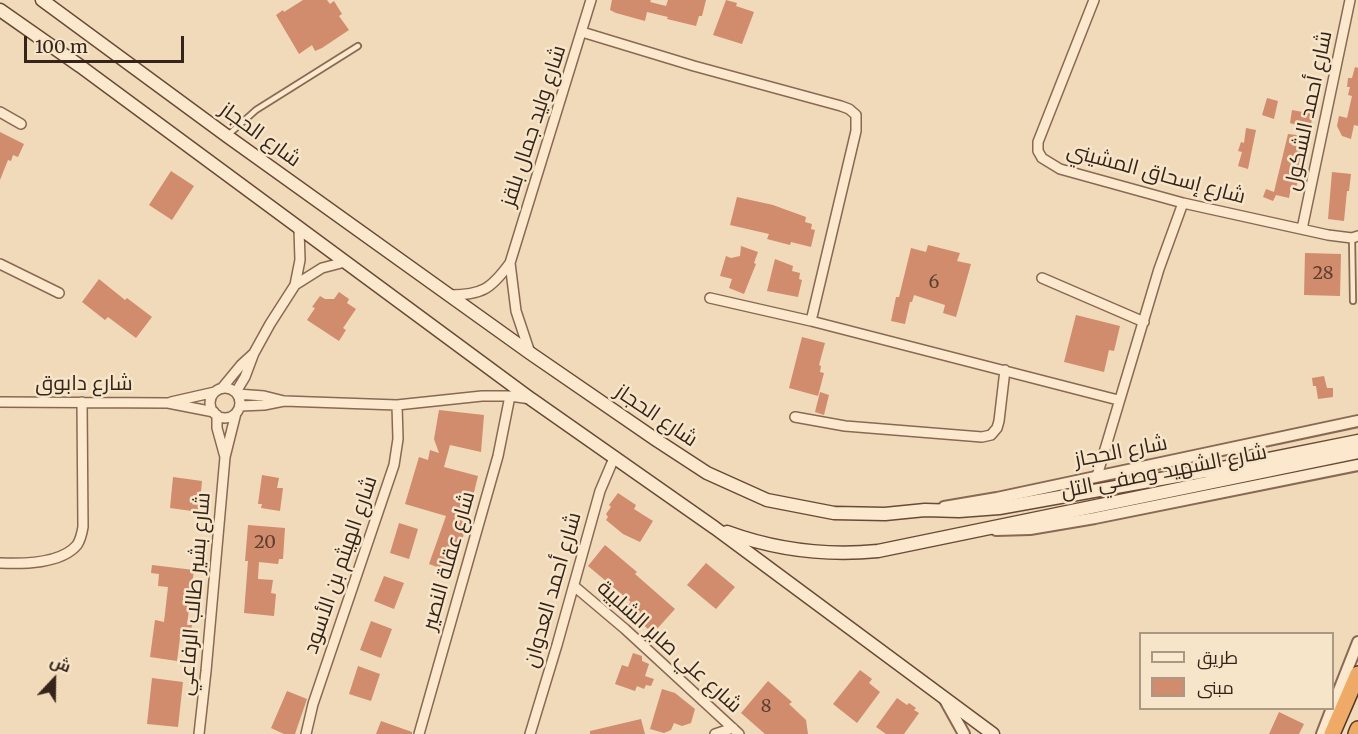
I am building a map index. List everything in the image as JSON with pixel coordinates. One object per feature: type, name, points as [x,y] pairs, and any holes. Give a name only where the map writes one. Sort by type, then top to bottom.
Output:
[{"type":"highway","points":[[1332,734],[1358,674]]},
{"type":"highway","points":[[1356,734],[1358,729]]},
{"type":"main road","name":"شارع الحجاز","points":[[42,0],[56,5],[228,136],[530,353],[697,466],[753,495],[797,508],[834,513],[885,514],[925,510]]},
{"type":"main road","points":[[0,9],[531,399],[715,528],[993,734]]},
{"type":"main road","name":"شارع الشهيد وصفي التل","points":[[925,510],[959,512],[999,508],[1090,493],[1358,441]]},
{"type":"main road","name":"شارع الشهيد وصفي التل","points":[[977,530],[1358,452]]},
{"type":"main road","points":[[715,528],[775,547],[853,554],[912,546],[977,530]]},
{"type":"street","name":"شارع وليد جمال بلقز","points":[[450,295],[474,294],[486,289],[499,278],[510,263],[591,0]]},
{"type":"street","name":"شارع إسحاق المشيني","points":[[1094,0],[1038,142],[1038,151],[1042,158],[1060,169],[1183,203],[1302,229],[1355,237]]},
{"type":"street","name":"شارع أحمد الشكول","points":[[1302,229],[1350,0]]},
{"type":"street","points":[[582,32],[694,66],[842,106],[855,115],[856,131],[811,321]]},
{"type":"street","points":[[0,112],[21,124]]},
{"type":"street","points":[[1097,476],[1164,252],[1183,203]]},
{"type":"street","points":[[238,409],[236,393],[245,377],[254,352],[295,285],[300,260],[299,229]]},
{"type":"street","points":[[295,285],[322,267],[345,262]]},
{"type":"street","name":"شارع وليد جمال بلقز","points":[[510,263],[516,311],[530,353]]},
{"type":"street","points":[[0,264],[59,293]]},
{"type":"street","points":[[1042,278],[1144,322]]},
{"type":"street","points":[[710,298],[811,321],[1119,399]]},
{"type":"street","points":[[254,352],[211,401],[216,413],[229,417],[238,409],[284,401]]},
{"type":"street","points":[[795,417],[845,426],[992,435],[998,428],[1005,370]]},
{"type":"street","points":[[219,390],[227,388],[236,393],[284,401],[397,405],[447,398],[510,396],[531,399]]},
{"type":"street","name":"شارع دابوق","points":[[168,403],[219,390]]},
{"type":"street","name":"شارع عقلة النصير","points":[[419,734],[498,456],[510,396]]},
{"type":"street","name":"شارع دابوق","points":[[0,402],[168,403],[216,413]]},
{"type":"street","points":[[0,563],[24,562],[58,556],[76,546],[80,539],[83,527],[82,402]]},
{"type":"street","name":"شارع الهيثم بن الأسود","points":[[306,734],[317,694],[394,465],[398,438],[397,405]]},
{"type":"street","name":"شارع بشير طالب الرفاعي","points":[[199,734],[208,659],[225,457],[238,409]]},
{"type":"street","name":"شارع بشير طالب الرفاعي","points":[[216,413],[217,428],[225,457]]},
{"type":"street","name":"شارع الحجاز","points":[[925,510],[998,498],[1358,421]]},
{"type":"street","name":"شارع أحمد العدوان","points":[[530,734],[600,491],[614,458]]},
{"type":"street","points":[[977,530],[1040,528],[1355,467]]},
{"type":"street","name":"شارع علي صابر الشلبية","points":[[574,586],[625,629],[736,731]]},
{"type":"street","points":[[1334,703],[1358,642]]},
{"type":"street","points":[[944,697],[964,734]]},
{"type":"street","points":[[1322,734],[1331,710]]},
{"type":"street","points":[[715,734],[736,731]]},
{"type":"lane","points":[[228,136],[256,110],[358,46]]},
{"type":"lane","points":[[1353,301],[1355,237]]},
{"type":"building","points":[[303,0],[327,0],[330,4],[334,1],[342,14],[339,16],[349,30],[322,48],[315,51],[312,45],[299,54],[276,15]]},
{"type":"building","points":[[612,0],[651,0],[650,2],[666,6],[668,0],[706,0],[702,16],[699,16],[696,26],[647,12],[645,21],[616,13],[610,10]]},
{"type":"building","points":[[726,0],[754,12],[742,44],[713,35]]},
{"type":"building","points":[[1355,67],[1358,68],[1358,126],[1354,125],[1351,139],[1342,136],[1337,126],[1339,116],[1347,118],[1352,96],[1348,95],[1350,87],[1347,87],[1348,78],[1352,78]]},
{"type":"building","points":[[1267,98],[1278,101],[1274,119],[1262,115]]},
{"type":"building","points":[[1292,110],[1313,114],[1310,129],[1290,123]]},
{"type":"building","points":[[1246,128],[1256,130],[1248,169],[1238,166],[1242,152],[1238,151],[1241,142],[1244,143]]},
{"type":"building","points":[[0,132],[24,144],[18,157],[13,155],[11,161],[8,160],[0,180]]},
{"type":"building","points":[[1288,134],[1305,136],[1298,168],[1301,169],[1296,188],[1291,187],[1289,198],[1276,195],[1273,201],[1263,197],[1266,189],[1274,192]]},
{"type":"building","points":[[171,171],[194,186],[172,220],[149,205]]},
{"type":"building","points":[[1332,172],[1351,174],[1344,221],[1328,219]]},
{"type":"building","points":[[737,197],[773,205],[806,217],[805,222],[812,224],[811,229],[815,230],[811,247],[767,239],[769,234],[730,225]]},
{"type":"building","points":[[928,245],[960,253],[957,261],[971,264],[956,317],[943,313],[945,305],[914,295],[905,324],[891,321],[911,248],[926,252]]},
{"type":"building","points":[[741,246],[758,252],[754,263],[756,264],[744,294],[729,288],[732,279],[720,276],[726,256],[731,258],[740,256]]},
{"type":"building","points":[[1305,253],[1341,254],[1340,296],[1304,295]]},
{"type":"building","points":[[775,259],[793,266],[792,271],[800,273],[799,279],[802,280],[798,297],[767,291]]},
{"type":"building","points":[[99,279],[125,300],[127,298],[152,317],[136,338],[108,317],[105,320],[82,302]]},
{"type":"building","points":[[339,292],[349,299],[347,303],[356,309],[343,328],[346,330],[339,341],[307,320],[320,296],[325,299],[334,299]]},
{"type":"building","points":[[1076,315],[1120,326],[1114,351],[1109,350],[1104,372],[1064,362]]},
{"type":"building","points":[[802,337],[825,343],[819,365],[821,366],[820,372],[824,373],[818,396],[789,388]]},
{"type":"building","points":[[1324,376],[1327,388],[1333,388],[1333,397],[1318,399],[1312,378]]},
{"type":"building","points":[[820,392],[829,395],[824,415],[815,412]]},
{"type":"building","points":[[439,410],[484,415],[481,452],[450,445],[444,467],[478,476],[463,537],[450,572],[429,564],[446,516],[405,504],[419,457],[428,460],[430,450],[439,453],[434,439]]},
{"type":"building","points":[[262,475],[279,478],[277,488],[283,488],[280,511],[261,508],[262,504],[258,504]]},
{"type":"building","points":[[173,477],[202,481],[199,512],[170,508]]},
{"type":"building","points":[[618,493],[636,505],[634,509],[653,521],[640,542],[623,534],[606,520],[608,517],[606,514],[611,507],[609,505]]},
{"type":"building","points":[[399,523],[418,529],[409,559],[390,553]]},
{"type":"building","points":[[248,525],[285,528],[283,559],[279,559],[278,564],[259,562],[258,579],[273,580],[271,593],[276,594],[274,616],[244,613]]},
{"type":"building","points":[[605,545],[675,609],[656,630],[652,626],[649,630],[625,608],[631,602],[588,566]]},
{"type":"building","points":[[706,563],[735,587],[716,609],[687,585]]},
{"type":"building","points":[[152,565],[194,570],[187,625],[192,625],[190,639],[180,638],[177,661],[150,657],[155,620],[164,622],[168,587],[158,586],[159,574],[151,573]]},
{"type":"building","points":[[384,576],[404,583],[394,609],[374,601]]},
{"type":"building","points":[[371,621],[392,629],[381,658],[360,650]]},
{"type":"building","points":[[633,653],[642,656],[642,661],[649,664],[645,676],[654,679],[651,686],[646,685],[644,689],[637,686],[635,691],[615,684],[622,665],[628,667]]},
{"type":"building","points":[[358,666],[380,674],[371,701],[349,694]]},
{"type":"building","points":[[860,670],[872,679],[869,683],[880,692],[857,723],[833,704]]},
{"type":"building","points":[[152,678],[183,682],[178,727],[147,724]]},
{"type":"building","points":[[768,681],[792,702],[789,704],[806,720],[808,734],[765,734],[741,713]]},
{"type":"building","points":[[662,689],[675,693],[695,709],[691,723],[682,726],[674,723],[671,730],[664,733],[650,729]]},
{"type":"building","points":[[287,691],[307,699],[295,734],[284,734],[271,728]]},
{"type":"building","points":[[897,698],[907,705],[909,703],[919,713],[904,734],[886,734],[876,727]]},
{"type":"building","points":[[1279,712],[1304,724],[1299,734],[1269,734]]},
{"type":"building","points":[[641,719],[645,734],[590,734],[590,731]]},
{"type":"building","points":[[381,721],[412,732],[412,734],[376,734]]}]
